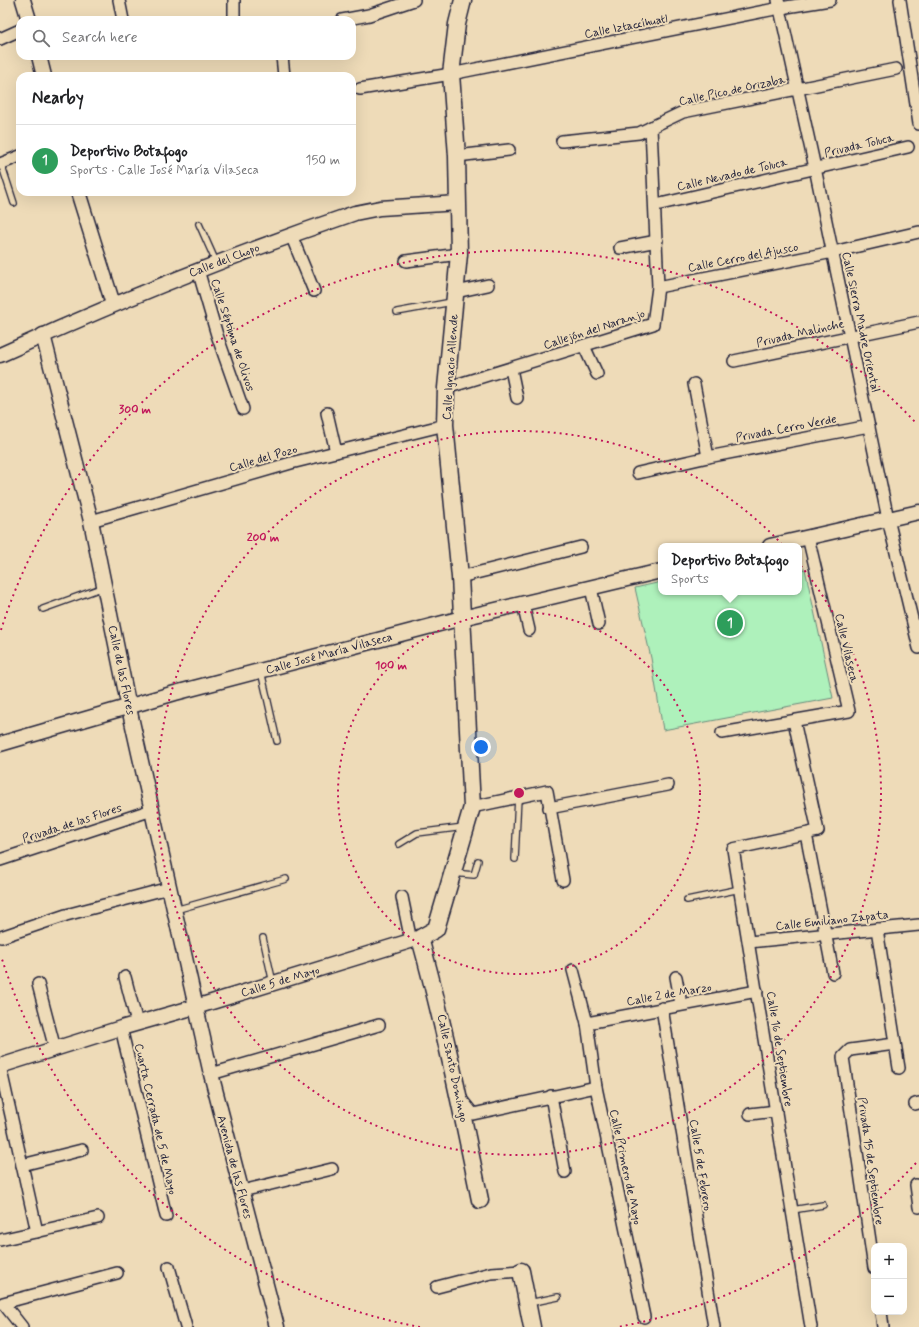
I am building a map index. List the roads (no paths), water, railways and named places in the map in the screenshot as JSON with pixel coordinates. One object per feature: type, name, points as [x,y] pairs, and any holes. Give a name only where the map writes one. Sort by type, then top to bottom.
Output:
[{"type":"main road","name":"Calle Ignacio Allende","points":[[463,0],[457,24],[451,74],[457,156],[458,254],[446,388],[445,425],[460,577],[472,806]]},
{"type":"main road","name":"Calle 5 de Mayo","points":[[416,939],[436,929],[472,806]]},
{"type":"main road","name":"Calle Santo Domingo","points":[[416,939],[439,1006],[460,1098],[480,1200]]},
{"type":"main road","points":[[521,1271],[532,1327]]},
{"type":"street","points":[[23,0],[28,16]]},
{"type":"street","points":[[119,0],[122,16]]},
{"type":"street","points":[[234,0],[234,16]]},
{"type":"street","points":[[356,17],[369,15],[414,0]]},
{"type":"street","name":"Calle Iztaccíhuatl","points":[[360,89],[451,74],[779,4],[830,0]]},
{"type":"street","points":[[900,0],[919,124]]},
{"type":"street","name":"Calle Sierra Madre Oriental","points":[[779,4],[833,252],[888,519],[916,623],[919,648]]},
{"type":"street","points":[[0,39],[16,32]]},
{"type":"street","points":[[40,60],[43,72]]},
{"type":"street","points":[[282,60],[284,72]]},
{"type":"street","name":"Calle Pico de Orizaba","points":[[562,141],[638,133],[683,112],[896,69]]},
{"type":"street","name":"Callejón del Naranjo","points":[[446,388],[653,324],[658,287],[656,205],[651,127]]},
{"type":"street","name":"Privada Toluca","points":[[815,168],[908,147]]},
{"type":"street","points":[[457,156],[510,150]]},
{"type":"street","points":[[1,164],[16,158]]},
{"type":"street","name":"Calle Nevado de Toluca","points":[[656,205],[815,168]]},
{"type":"street","points":[[79,196],[113,304]]},
{"type":"street","name":"Calle del Chopo","points":[[0,355],[113,304],[216,263],[355,212],[380,208],[458,203]]},
{"type":"street","name":"Calle Cerro del Ajusco","points":[[658,287],[833,252],[919,232]]},
{"type":"street","points":[[291,235],[314,291]]},
{"type":"street","points":[[620,248],[657,240]]},
{"type":"street","points":[[406,261],[458,254]]},
{"type":"street","name":"Calle Séptima de Olivos","points":[[198,270],[217,335],[243,409]]},
{"type":"street","points":[[455,297],[488,286]]},
{"type":"street","name":"Privada Malinche","points":[[734,361],[850,335],[919,322]]},
{"type":"street","name":"Calle de las Flores","points":[[43,335],[91,521],[129,708],[196,1006]]},
{"type":"street","points":[[584,346],[597,374]]},
{"type":"street","points":[[511,369],[517,398]]},
{"type":"street","points":[[694,384],[708,457]]},
{"type":"street","points":[[327,413],[336,452]]},
{"type":"street","name":"Calle del Pozo","points":[[91,521],[336,452],[445,425]]},
{"type":"street","name":"Privada Cerro Verde","points":[[638,473],[708,457],[869,426]]},
{"type":"street","points":[[783,543],[919,512]]},
{"type":"street","name":"Calle Vilaseca","points":[[722,733],[848,711],[808,537]]},
{"type":"street","points":[[460,577],[581,547]]},
{"type":"street","name":"Calle José María Vilaseca","points":[[0,744],[129,708],[174,693],[261,670],[462,618],[658,572]]},
{"type":"street","points":[[591,588],[599,624]]},
{"type":"street","points":[[522,604],[529,630]]},
{"type":"street","points":[[794,721],[818,831],[806,834],[834,973]]},
{"type":"street","points":[[549,808],[668,784]]},
{"type":"street","points":[[472,806],[547,791],[563,880]]},
{"type":"street","name":"Privada de las Flores","points":[[0,860],[152,810]]},
{"type":"street","name":"Calle 16 de Septiembre","points":[[806,834],[733,849],[811,1327]]},
{"type":"street","points":[[1,937],[66,915],[169,888]]},
{"type":"street","points":[[402,898],[416,939]]},
{"type":"street","name":"Calle Emiliano Zapata","points":[[748,942],[919,925]]},
{"type":"street","points":[[877,929],[899,1068]]},
{"type":"street","name":"Calle 5 de Mayo","points":[[0,1066],[416,939]]},
{"type":"street","name":"Calle Primero de Mayo","points":[[573,970],[587,1023],[596,1087],[644,1317]]},
{"type":"street","points":[[125,977],[137,1023]]},
{"type":"street","points":[[676,977],[681,1004]]},
{"type":"street","points":[[38,984],[55,1049]]},
{"type":"street","name":"Calle 2 de Marzo","points":[[587,1023],[681,1004],[757,991]]},
{"type":"street","name":"Avenida de las Flores","points":[[196,1006],[211,1074],[277,1327]]},
{"type":"street","name":"Calle 5 de Febrero","points":[[662,1008],[714,1327]]},
{"type":"street","points":[[211,1074],[379,1025]]},
{"type":"street","name":"Cuarta Cerrada de 5 de Mayo","points":[[121,1028],[166,1216]]},
{"type":"street","name":"Privada 15 de Septiembre","points":[[871,1248],[843,1057],[850,1050],[895,1044]]},
{"type":"street","points":[[0,1066],[37,1232]]},
{"type":"street","points":[[460,1098],[473,1114],[596,1087]]},
{"type":"street","points":[[551,1096],[565,1172]]},
{"type":"street","points":[[750,1114],[776,1111]]},
{"type":"street","points":[[22,1165],[82,1150]]},
{"type":"street","points":[[242,1191],[332,1170]]},
{"type":"street","points":[[916,1185],[919,1207]]},
{"type":"street","points":[[0,1240],[98,1218]]},
{"type":"street","points":[[169,1267],[186,1327]]},
{"type":"street","points":[[437,1287],[491,1273],[521,1271]]},
{"type":"street","points":[[22,1327],[3,1303],[117,1273]]},
{"type":"street","points":[[881,1315],[883,1327]]},
{"type":"lane","points":[[1,164],[14,204]]},
{"type":"lane","points":[[198,224],[216,263]]},
{"type":"lane","points":[[397,312],[455,297]]},
{"type":"lane","points":[[43,609],[104,587]]},
{"type":"lane","points":[[261,670],[277,741]]},
{"type":"lane","points":[[515,859],[518,797]]},
{"type":"lane","points":[[399,844],[417,833],[466,827]]},
{"type":"lane","points":[[453,873],[474,875],[478,861]]},
{"type":"lane","points":[[174,910],[286,879]]},
{"type":"lane","points":[[687,900],[740,889]]},
{"type":"lane","points":[[263,938],[273,983]]},
{"type":"lane","points":[[792,1210],[823,1205]]},
{"type":"lane","points":[[528,1303],[558,1297]]},
{"type":"place","name":"Deportivo Botafogo","points":[[730,623]]}]
